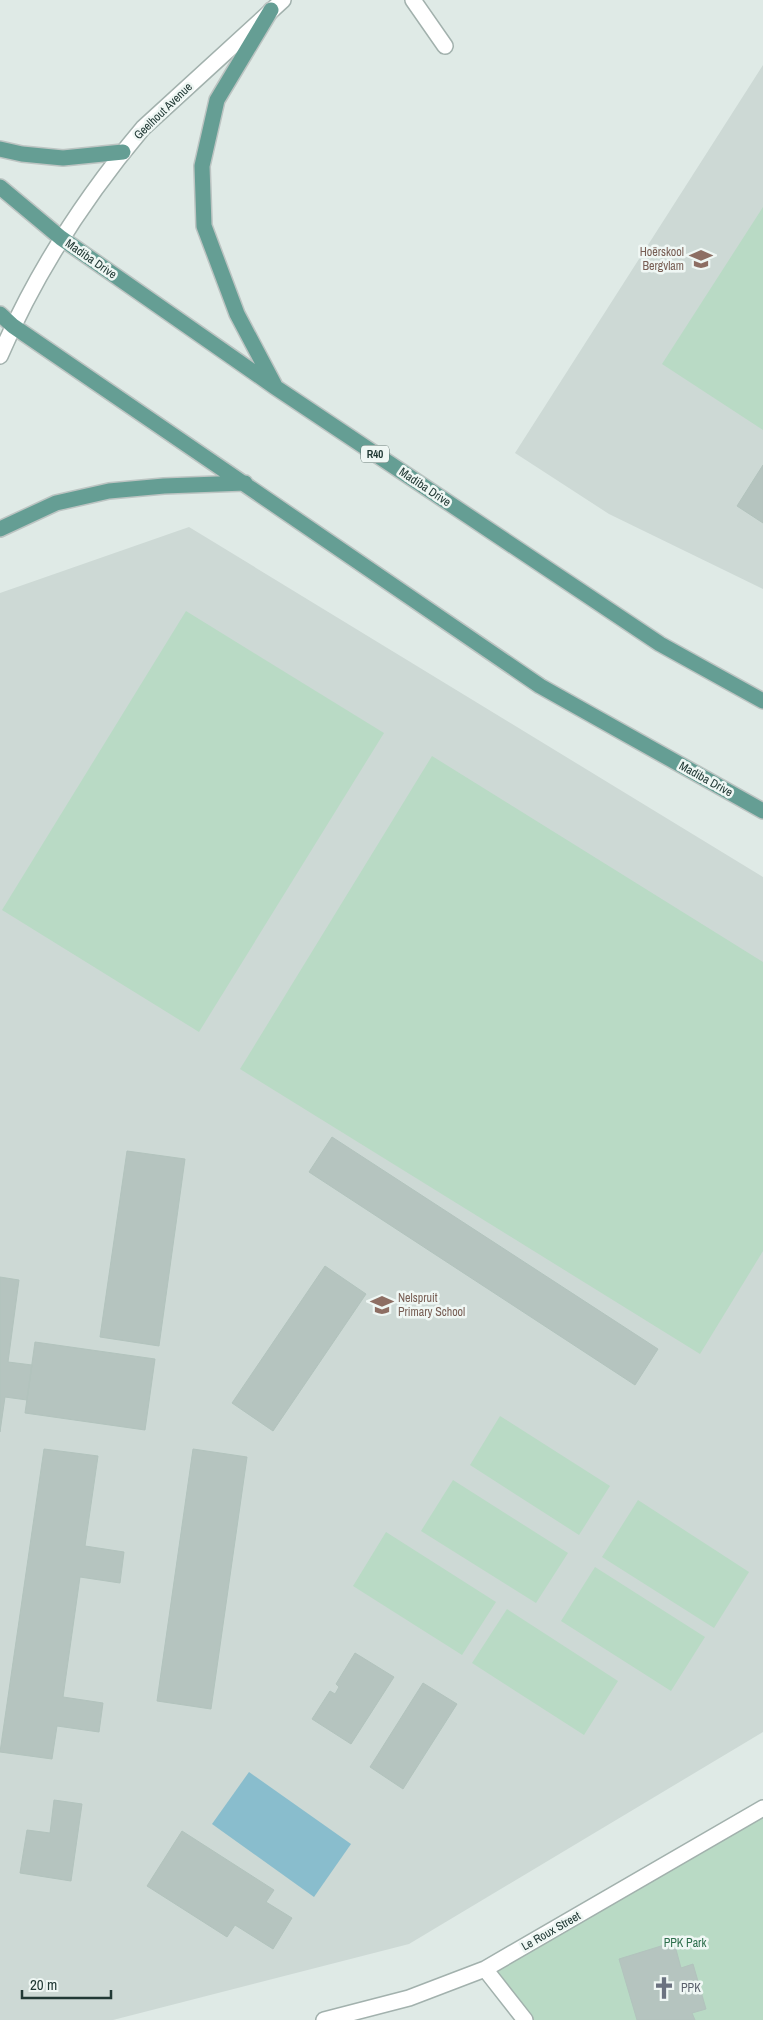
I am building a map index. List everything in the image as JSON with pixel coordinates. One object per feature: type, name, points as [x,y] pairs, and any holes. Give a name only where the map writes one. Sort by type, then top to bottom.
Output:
[{"type":"main road","points":[[271,10],[217,100],[202,166],[204,226],[237,314],[276,387]]},
{"type":"main road","points":[[0,149],[22,154],[63,158],[123,152]]},
{"type":"main road","name":"Madiba Drive","points":[[0,187],[61,238],[276,387],[660,644],[763,702]]},
{"type":"main road","name":"Madiba Drive","points":[[0,314],[13,326],[540,686],[763,811]]},
{"type":"main road","points":[[0,529],[56,502],[108,492],[164,486],[244,483]]},
{"type":"street","name":"Geelhout Avenue","points":[[0,356],[13,326],[61,238],[123,152],[143,128],[283,0]]},
{"type":"street","points":[[413,0],[445,46]]},
{"type":"street","name":"Le Roux Street","points":[[324,2020],[409,1998],[485,1970],[763,1808]]},
{"type":"street","points":[[485,1970],[525,2020]]},
{"type":"shaded area","name":"Hoërskool Bergvlam","points":[[763,65],[763,589],[609,514],[515,453]]},
{"type":"shaded area","name":"Nelspruit Primary School","points":[[189,527],[763,877],[763,1732],[409,1944],[113,2020],[0,2020],[0,593]]},
{"type":"green space","points":[[763,207],[763,430],[662,364]]},
{"type":"green space","points":[[186,611],[384,733],[199,1032],[2,910]]},
{"type":"green space","points":[[432,756],[763,962],[763,1251],[700,1354],[240,1069]]},
{"type":"green space","points":[[500,1416],[610,1486],[579,1535],[470,1465]]},
{"type":"green space","points":[[453,1480],[568,1553],[536,1603],[421,1531]]},
{"type":"green space","points":[[638,1500],[749,1572],[714,1628],[602,1557]]},
{"type":"green space","points":[[386,1532],[496,1602],[462,1655],[353,1586]]},
{"type":"green space","points":[[595,1567],[705,1637],[671,1691],[561,1621]]},
{"type":"green space","points":[[507,1609],[618,1681],[584,1735],[472,1663]]},
{"type":"green space","name":"PPK Park","points":[[763,1808],[763,2020],[525,2020],[485,1969]]},
{"type":"water","points":[[249,1772],[351,1844],[314,1897],[212,1824]]},
{"type":"building","points":[[763,465],[763,523],[737,506]]},
{"type":"building","points":[[332,1137],[658,1349],[635,1385],[309,1172]]},
{"type":"building","points":[[127,1151],[185,1159],[159,1346],[100,1337]]},
{"type":"building","points":[[325,1266],[366,1294],[273,1431],[232,1403]]},
{"type":"building","points":[[0,1277],[19,1280],[8,1362],[32,1365],[27,1400],[5,1397],[0,1432]]},
{"type":"building","points":[[35,1342],[155,1359],[145,1430],[25,1413]]},
{"type":"building","points":[[44,1449],[98,1456],[85,1546],[124,1552],[120,1583],[80,1577],[63,1697],[103,1703],[99,1732],[57,1726],[52,1759],[0,1752]]},
{"type":"building","points":[[193,1449],[247,1457],[211,1709],[157,1701]]},
{"type":"building","points":[[355,1653],[394,1677],[351,1744],[312,1719],[330,1691],[335,1694],[339,1687],[336,1684]]},
{"type":"building","points":[[423,1683],[457,1704],[403,1789],[370,1767]]},
{"type":"building","points":[[54,1800],[82,1804],[71,1881],[20,1873],[27,1830],[50,1833]]},
{"type":"building","points":[[182,1831],[274,1890],[266,1902],[292,1918],[273,1949],[235,1925],[227,1937],[147,1886]]},
{"type":"building","name":"PPK","points":[[674,1942],[681,1968],[693,1964],[706,2009],[692,2013],[695,2020],[637,2020],[619,1959]]},
{"type":"place","name":"Hoërskool Bergvlam","points":[[701,259]]},
{"type":"place","name":"Nelspruit Primary School","points":[[382,1305]]},
{"type":"place","name":"PPK","points":[[664,1988]]}]
